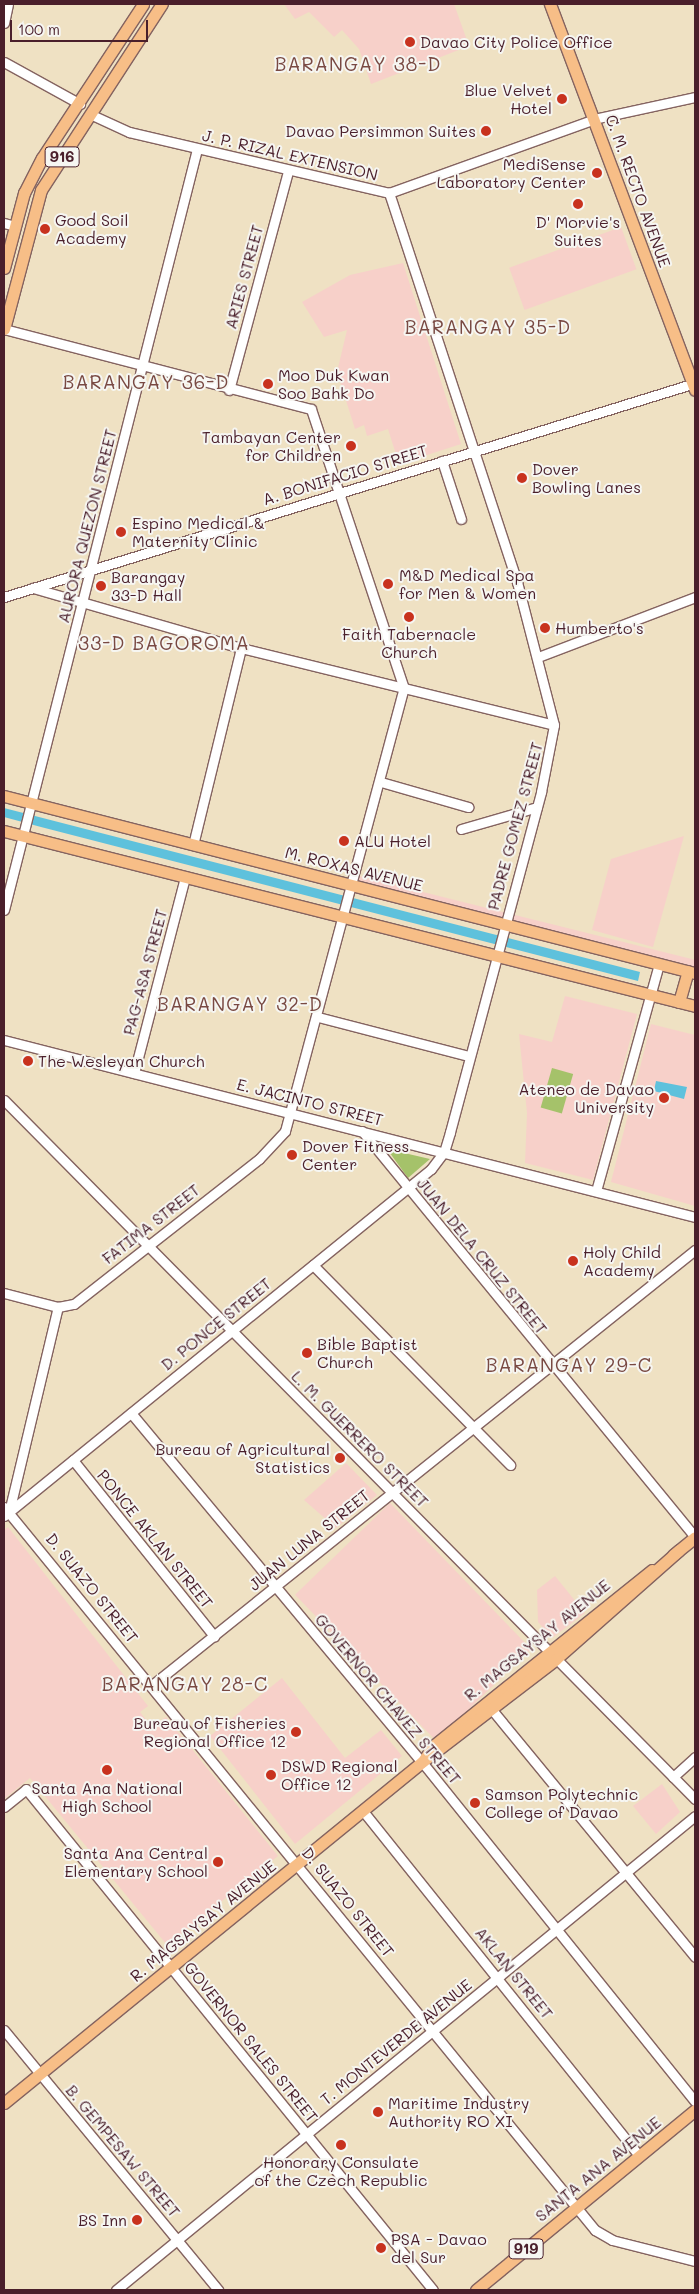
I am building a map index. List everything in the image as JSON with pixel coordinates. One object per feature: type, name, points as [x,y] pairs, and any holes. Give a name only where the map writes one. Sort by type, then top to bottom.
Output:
[{"type":"main road","name":"916","points":[[4,268],[9,225],[42,158],[80,104],[143,4]]},
{"type":"main road","name":"916","points":[[4,329],[41,190],[92,115],[162,4]]},
{"type":"main road","name":"C. M. RECTO AVENUE","points":[[550,4],[694,385]]},
{"type":"main road","name":"M. ROXAS AVENUE","points":[[4,796],[193,845],[352,891],[505,924],[692,972]]},
{"type":"main road","points":[[4,830],[344,920],[498,952],[695,1006]]},
{"type":"main road","points":[[679,1002],[692,972]]},
{"type":"main road","name":"R. MAGSAYSAY AVENUE","points":[[422,1762],[433,1746],[552,1655],[695,1537]]},
{"type":"main road","name":"R. MAGSAYSAY AVENUE","points":[[4,2104],[422,1762],[492,1711],[552,1655]]},
{"type":"main road","name":"SANTA ANA AVENUE","points":[[476,2290],[695,2110]]},
{"type":"street","points":[[4,23],[8,4]]},
{"type":"street","points":[[4,62],[80,104]]},
{"type":"street","name":"J. P. RIZAL EXTENSION","points":[[92,115],[129,132],[288,171],[389,193],[594,119],[695,97]]},
{"type":"street","name":"AURORA QUEZON STREET","points":[[4,910],[197,149]]},
{"type":"street","name":"ARIES STREET","points":[[229,390],[288,171]]},
{"type":"street","name":"PADRE GOMEZ STREET","points":[[389,193],[538,657],[554,725],[537,807],[444,1152]]},
{"type":"street","points":[[4,329],[229,390],[311,409],[342,492],[404,688]]},
{"type":"street","name":"A. BONIFACIO STREET","points":[[4,597],[473,450],[694,385]]},
{"type":"street","points":[[442,461],[461,519]]},
{"type":"street","points":[[33,588],[241,648],[554,725]]},
{"type":"street","points":[[538,657],[695,598]]},
{"type":"street","points":[[193,845],[241,648]]},
{"type":"street","name":"FATIMA STREET","points":[[58,1307],[78,1302],[259,1159],[285,1131],[293,1114],[404,688]]},
{"type":"street","points":[[381,782],[468,807]]},
{"type":"street","points":[[461,829],[537,807]]},
{"type":"street","name":"PAG-ASA STREET","points":[[134,1073],[185,878]]},
{"type":"street","points":[[596,1191],[659,964]]},
{"type":"street","points":[[318,1016],[469,1056]]},
{"type":"street","name":"E. JACINTO STREET","points":[[4,1040],[695,1217]]},
{"type":"street","name":"L. M. GUERRERO STREET","points":[[4,1100],[695,1799]]},
{"type":"street","name":"JUAN DELA CRUZ STREET","points":[[362,1131],[695,1537]]},
{"type":"street","name":"D. PONCE STREET","points":[[6,1512],[73,1460],[408,1188],[444,1152]]},
{"type":"street","name":"JUAN LUNA STREET","points":[[152,1685],[695,1250]]},
{"type":"street","points":[[313,1265],[476,1426],[510,1465]]},
{"type":"street","points":[[4,1293],[58,1307],[6,1512]]},
{"type":"street","name":"GOVERNOR CHAVEZ STREET","points":[[131,1413],[422,1762],[695,2100]]},
{"type":"street","name":"PONCE AKLAN STREET","points":[[73,1460],[214,1636]]},
{"type":"street","name":"D. SUAZO STREET","points":[[6,1512],[152,1685],[297,1865],[434,2030],[576,2208],[606,2238],[695,2261]]},
{"type":"street","points":[[492,1711],[627,1872],[695,1957]]},
{"type":"street","points":[[673,1776],[695,1757]]},
{"type":"street","name":"GOVERNOR SALES STREET","points":[[4,1807],[26,1789],[434,2290]]},
{"type":"street","name":"AKLAN STREET","points":[[363,1811],[639,2156]]},
{"type":"street","name":"T. MONTEVERDE AVENUE","points":[[116,2290],[695,1816]]},
{"type":"street","name":"B. GEMPESAW STREET","points":[[4,2030],[218,2290]]},
{"type":"shaded area","name":"Davao City Police Office","points":[[284,4],[454,4],[469,46],[371,84],[359,49],[342,30],[334,37],[309,12],[295,19]]},
{"type":"shaded area","points":[[621,227],[636,269],[525,310],[509,268]]},
{"type":"shaded area","points":[[403,263],[461,444],[399,464],[388,429],[367,436],[364,425],[355,429],[337,372],[347,330],[324,337],[302,302],[350,275]]},
{"type":"shaded area","points":[[684,836],[653,947],[592,930],[611,859]]},
{"type":"shaded area","points":[[359,876],[695,960],[691,977],[355,893]]},
{"type":"shaded area","points":[[565,996],[637,1014],[593,1180],[525,1163],[527,1113],[519,1034],[552,1042]]},
{"type":"shaded area","name":"Ateneo de Davao University","points":[[651,1024],[695,1035],[695,1206],[611,1182]]},
{"type":"shaded area","points":[[346,1463],[377,1495],[336,1528],[304,1500]]},
{"type":"shaded area","points":[[390,1503],[531,1649],[436,1741],[295,1595]]},
{"type":"shaded area","points":[[8,1527],[148,1706],[140,1712],[152,1727],[166,1717],[278,1856],[167,1945],[30,1778],[4,1799],[4,1530]]},
{"type":"shaded area","points":[[555,1576],[585,1613],[552,1638],[538,1622],[537,1590]]},
{"type":"shaded area","points":[[282,1678],[345,1758],[381,1730],[402,1756],[295,1844],[210,1736]]},
{"type":"shaded area","points":[[662,1784],[680,1812],[656,1834],[633,1806]]},
{"type":"green space","points":[[552,1068],[573,1074],[562,1113],[541,1107]]},
{"type":"green space","points":[[387,1149],[430,1159],[408,1178]]},
{"type":"water","points":[[4,808],[640,972],[638,981],[4,817]]},
{"type":"water","points":[[656,1081],[687,1087],[684,1099],[654,1091]]},
{"type":"place","name":"Davao City Police Office","points":[[410,42]]},
{"type":"place","name":"Blue Velvet Hotel","points":[[562,99]]},
{"type":"place","name":"Davao Persimmon Suites","points":[[486,131]]},
{"type":"place","name":"MediSense Laboratory Center","points":[[597,173]]},
{"type":"place","name":"D' Morvie's Suites","points":[[578,204]]},
{"type":"place","name":"Good Soil Academy","points":[[45,229]]},
{"type":"place","name":"Moo Duk Kwan Soo Bahk Do","points":[[268,384]]},
{"type":"place","name":"Tambayan Center for Children","points":[[351,446]]},
{"type":"place","name":"Dover Bowling Lanes","points":[[522,478]]},
{"type":"place","name":"Espino Medical & Maternity Clinic","points":[[121,532]]},
{"type":"place","name":"M&D Medical Spa for Men & Women","points":[[388,584]]},
{"type":"place","name":"Barangay 33-D Hall","points":[[101,586]]},
{"type":"place","name":"Faith Tabernacle Church","points":[[409,617]]},
{"type":"place","name":"Humberto's","points":[[545,628]]},
{"type":"place","name":"ALU Hotel","points":[[344,841]]},
{"type":"place","name":"The Wesleyan Church","points":[[28,1061]]},
{"type":"place","name":"Ateneo de Davao University","points":[[664,1098]]},
{"type":"place","name":"Dover Fitness Center","points":[[292,1155]]},
{"type":"place","name":"Holy Child Academy","points":[[573,1261]]},
{"type":"place","name":"Bible Baptist Church","points":[[307,1353]]},
{"type":"place","name":"Bureau of Agricultural Statistics","points":[[340,1458]]},
{"type":"place","name":"Bureau of Fisheries Regional Office 12","points":[[296,1732]]},
{"type":"place","name":"Santa Ana National High School","points":[[107,1770]]},
{"type":"place","name":"DSWD Regional Office 12","points":[[271,1775]]},
{"type":"place","name":"Samson Polytechnic College of Davao","points":[[475,1803]]},
{"type":"place","name":"Santa Ana Central Elementary School","points":[[218,1862]]},
{"type":"place","name":"Maritime Industry Authority RO XI","points":[[378,2112]]},
{"type":"place","name":"Honorary Consulate of the Czech Republic","points":[[341,2145]]},
{"type":"place","name":"BS Inn","points":[[137,2220]]},
{"type":"place","name":"PSA - Davao del Sur","points":[[381,2248]]},
{"type":"district","name":"BARANGAY 38-D","points":[[358,64]]},
{"type":"district","name":"BARANGAY 35-D","points":[[488,327]]},
{"type":"district","name":"BARANGAY 36-D","points":[[146,382]]},
{"type":"district","name":"33-D BAGOROMA","points":[[164,643]]},
{"type":"district","name":"BARANGAY 32-D","points":[[240,1004]]},
{"type":"district","name":"BARANGAY 29-C","points":[[569,1365]]},
{"type":"district","name":"BARANGAY 28-C","points":[[185,1684]]}]
